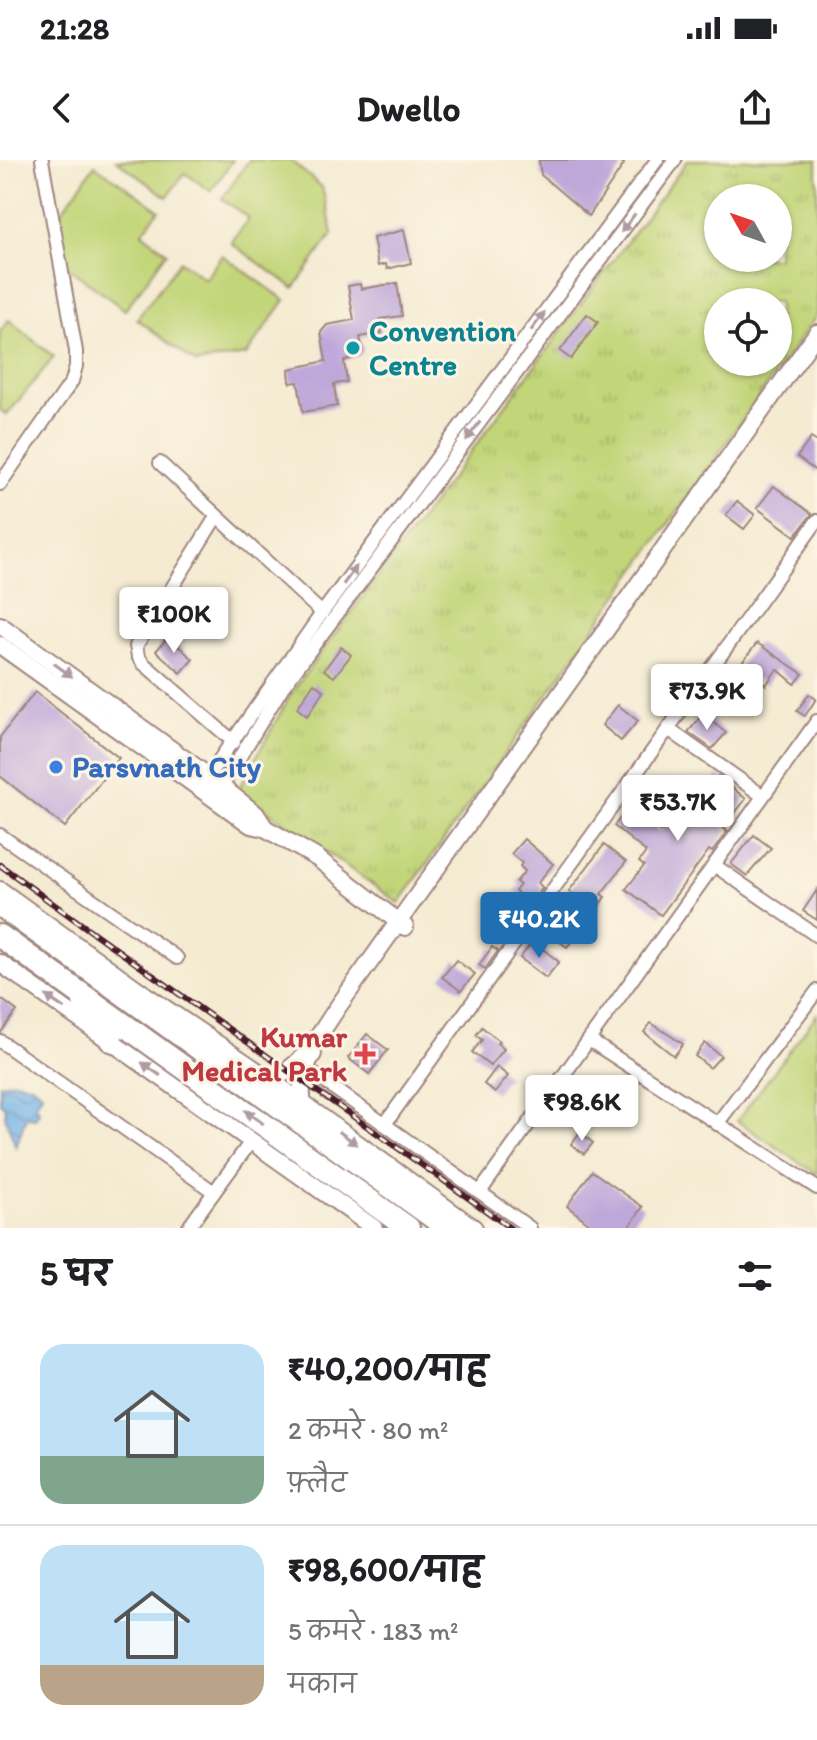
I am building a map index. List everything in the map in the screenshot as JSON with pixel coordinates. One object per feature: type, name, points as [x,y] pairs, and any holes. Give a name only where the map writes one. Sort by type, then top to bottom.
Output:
[{"type":"highway","points":[[0,905],[111,984],[147,1003],[448,1228]]},
{"type":"highway","points":[[0,936],[77,990],[116,1031],[408,1228]]},
{"type":"street","points":[[0,484],[72,381],[76,366],[76,351],[42,160]]},
{"type":"street","points":[[215,781],[234,742],[322,613],[657,160]]},
{"type":"street","points":[[215,781],[675,160]]},
{"type":"street","points":[[303,1106],[304,1067],[815,344]]},
{"type":"street","points":[[160,463],[322,613]]},
{"type":"street","points":[[216,517],[136,646],[143,663],[234,742]]},
{"type":"street","points":[[385,1124],[817,521]]},
{"type":"street","points":[[0,625],[215,781],[256,814],[265,828]]},
{"type":"street","points":[[0,645],[251,825],[265,828],[317,858],[403,924]]},
{"type":"street","points":[[480,1192],[763,796],[812,739],[817,721]]},
{"type":"street","points":[[668,729],[763,796]]},
{"type":"street","points":[[0,835],[177,958]]},
{"type":"street","points":[[714,865],[817,936]]},
{"type":"street","points":[[0,890],[147,1003],[269,1079],[474,1228]]},
{"type":"street","points":[[269,1079],[282,1076],[298,1061],[403,924]]},
{"type":"street","points":[[0,963],[116,1031],[252,1140],[374,1228]]},
{"type":"street","points":[[717,1124],[817,991]]},
{"type":"street","points":[[589,1040],[817,1188]]},
{"type":"street","points":[[0,1041],[214,1192]]},
{"type":"street","points":[[304,1067],[530,1228]]},
{"type":"street","points":[[188,1228],[252,1140]]},
{"type":"green space","points":[[116,160],[233,160],[211,191],[185,173],[167,197]]},
{"type":"green space","points":[[249,160],[290,160],[322,187],[333,233],[294,288],[231,243],[249,218],[222,199]]},
{"type":"green space","points":[[688,160],[817,160],[817,315],[792,350],[792,288],[704,288],[704,376],[774,376],[399,903],[238,790],[292,692]]},
{"type":"green space","points":[[95,165],[159,210],[142,233],[167,252],[125,310],[66,266],[56,219]]},
{"type":"green space","points":[[222,255],[285,300],[246,355],[196,363],[137,319],[180,261],[205,279]]},
{"type":"green space","points":[[9,320],[54,357],[7,415],[0,410],[0,331]]},
{"type":"green space","points":[[817,1014],[817,1174],[737,1121]]},
{"type":"water","points":[[14,1081],[31,1085],[42,1093],[36,1104],[39,1112],[35,1118],[26,1117],[16,1147],[5,1117],[5,1107],[0,1102],[0,1084]]},
{"type":"building","points":[[539,160],[618,160],[624,164],[589,216],[541,175]]},
{"type":"building","points":[[404,230],[411,263],[387,269],[386,264],[378,266],[373,238]]},
{"type":"building","name":"Convention Centre","points":[[397,283],[402,316],[380,319],[382,333],[360,337],[363,351],[359,356],[344,361],[347,382],[334,384],[337,406],[303,412],[298,382],[290,383],[289,369],[326,361],[321,332],[327,325],[354,320],[348,286],[360,284],[361,289]]},
{"type":"building","points":[[587,314],[598,322],[571,359],[560,351]]},
{"type":"building","points":[[811,438],[817,442],[817,472],[797,457]]},
{"type":"building","points":[[774,486],[812,514],[795,536],[757,508]]},
{"type":"building","points":[[737,501],[755,515],[744,529],[726,515]]},
{"type":"building","points":[[168,637],[193,659],[181,673],[156,651]]},
{"type":"building","points":[[757,643],[803,674],[795,684],[777,669],[766,685],[740,665]]},
{"type":"building","points":[[341,647],[351,655],[334,677],[324,670]]},
{"type":"building","points":[[314,683],[324,691],[307,716],[297,708]]},
{"type":"building","name":"Parsvnath City","points":[[35,692],[119,758],[65,827],[0,776],[0,737]]},
{"type":"building","points":[[809,694],[816,699],[805,716],[797,711]]},
{"type":"building","points":[[618,705],[638,721],[621,741],[602,725]]},
{"type":"building","points":[[703,714],[726,733],[712,749],[688,732]]},
{"type":"building","points":[[718,776],[746,799],[723,828],[727,831],[716,847],[712,852],[709,850],[661,915],[626,889],[644,866],[639,862],[646,852],[614,826],[629,807],[660,831],[685,797],[695,805]]},
{"type":"building","points":[[754,835],[771,848],[747,876],[731,864]]},
{"type":"building","points":[[524,839],[553,864],[538,883],[543,888],[530,903],[515,891],[520,885],[516,882],[525,871],[520,866],[522,863],[511,854]]},
{"type":"building","points":[[604,845],[626,862],[601,894],[605,897],[593,913],[569,891]]},
{"type":"building","points":[[817,890],[817,920],[803,911]]},
{"type":"building","points":[[557,908],[582,928],[567,947],[551,935],[554,930],[546,923]]},
{"type":"building","points":[[533,941],[559,962],[546,978],[520,958]]},
{"type":"building","points":[[492,947],[498,951],[485,969],[479,965]]},
{"type":"building","points":[[456,960],[475,974],[461,991],[442,977]]},
{"type":"building","points":[[0,998],[17,1011],[1,1032],[0,1032]]},
{"type":"building","points":[[651,1023],[683,1044],[674,1056],[644,1032]]},
{"type":"building","points":[[482,1027],[504,1049],[490,1066],[472,1052],[482,1040],[476,1035]]},
{"type":"building","points":[[367,1034],[388,1050],[369,1074],[348,1058]]},
{"type":"building","points":[[705,1043],[721,1056],[710,1068],[695,1056]]},
{"type":"building","points":[[497,1067],[508,1076],[495,1093],[484,1084]]},
{"type":"building","points":[[580,1132],[593,1143],[584,1154],[571,1144]]},
{"type":"building","points":[[592,1171],[643,1207],[628,1228],[595,1228],[567,1206]]},
{"type":"railway","points":[[0,865],[510,1228]]},
{"type":"place","name":"Convention Centre","points":[[353,348]]},
{"type":"place","name":"Parsvnath City","points":[[56,767]]},
{"type":"place","name":"Kumar Medical Park","points":[[365,1054]]}]
